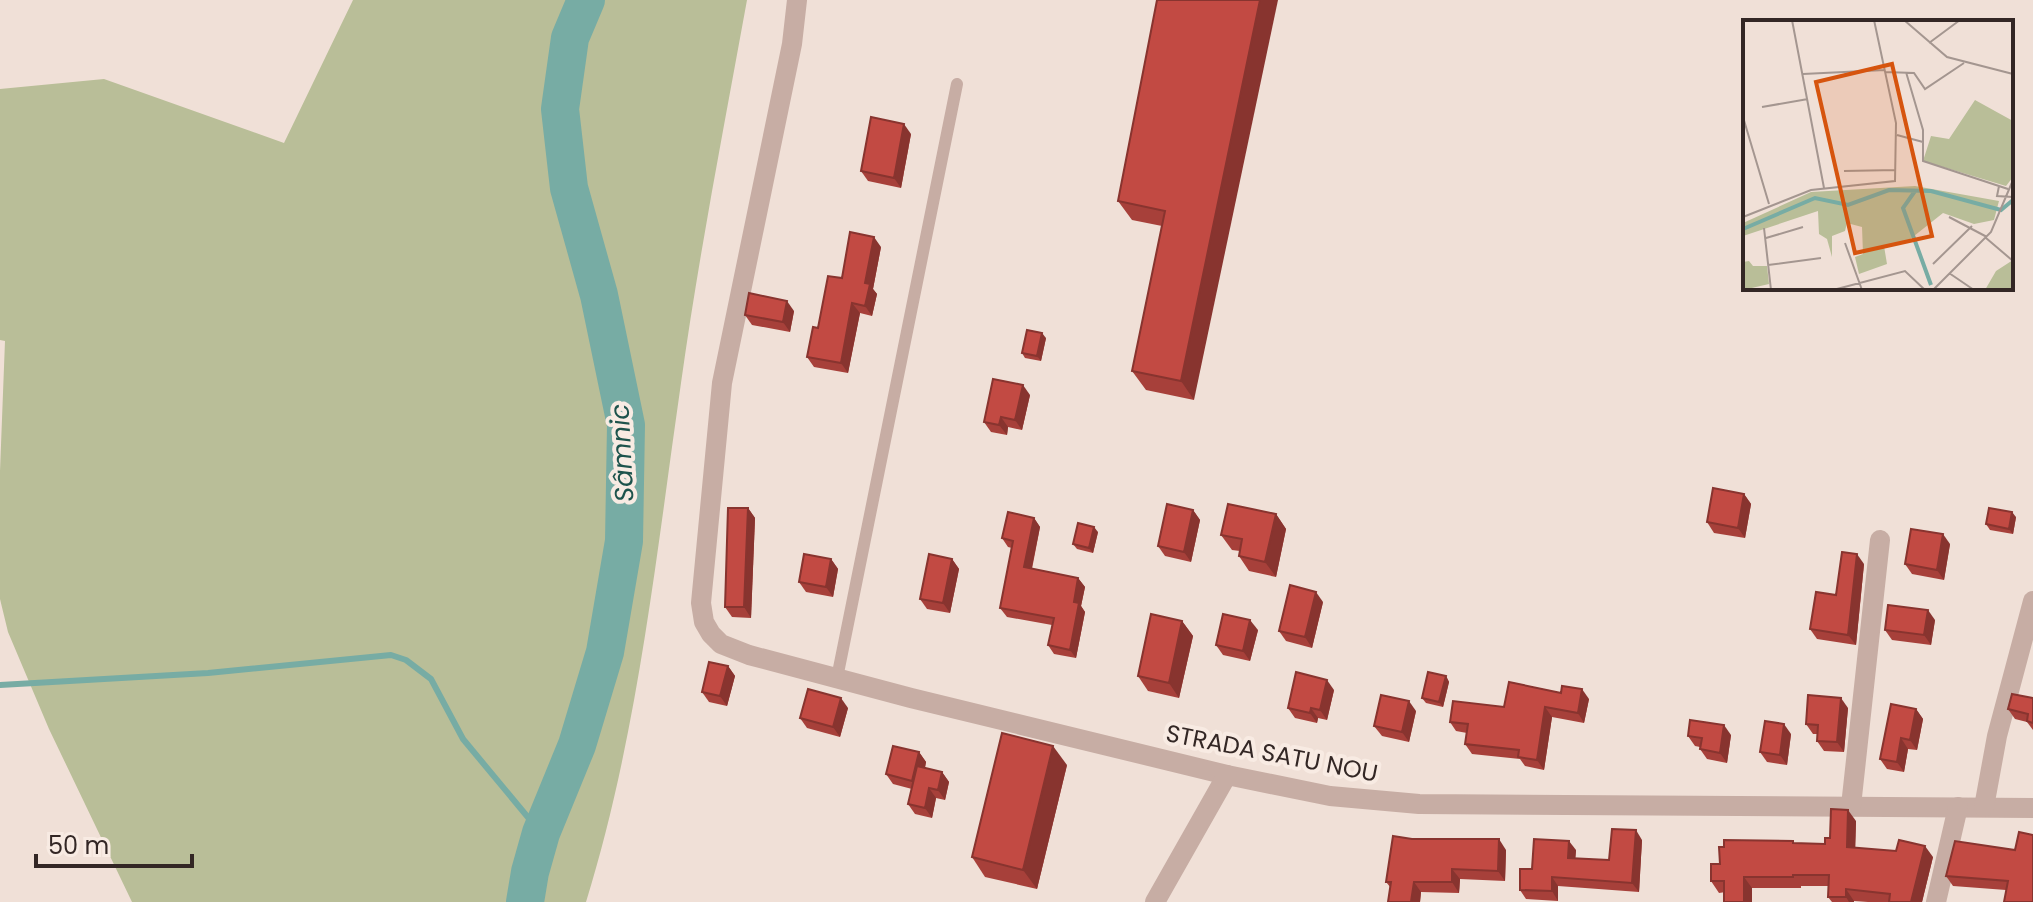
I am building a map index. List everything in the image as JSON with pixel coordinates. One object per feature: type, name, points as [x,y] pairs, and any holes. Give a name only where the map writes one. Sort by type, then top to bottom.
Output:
[{"type":"street","name":"STRADA SATU NOU","points":[[797,0],[792,44],[722,383],[701,603],[704,622],[721,644],[837,678],[1227,775],[1330,796],[1419,804],[2033,808]]},
{"type":"street","points":[[1851,806],[1880,540]]},
{"type":"street","points":[[1984,807],[1997,736],[2033,601]]},
{"type":"street","points":[[1155,902],[1227,775]]},
{"type":"street","points":[[1936,902],[1958,807]]},
{"type":"lane","points":[[837,678],[957,84]]},
{"type":"green space","points":[[353,0],[747,0],[696,287],[644,644],[619,774],[586,902],[132,902],[49,729],[8,632],[0,599],[0,471],[5,341],[0,340],[0,89],[104,79],[284,143]]},
{"type":"building","points":[[1157,0],[1260,0],[1181,381],[1132,371],[1165,211],[1118,201]]},
{"type":"building","points":[[871,117],[904,124],[894,178],[861,171]]},
{"type":"building","points":[[850,232],[874,237],[865,283],[870,284],[865,306],[852,303],[841,363],[807,357],[813,327],[818,328],[828,276],[842,278]]},
{"type":"building","points":[[749,293],[787,301],[783,322],[745,315]]},
{"type":"building","points":[[1027,330],[1042,333],[1037,356],[1022,353]]},
{"type":"building","points":[[993,379],[1023,385],[1015,420],[1001,417],[999,425],[984,422]]},
{"type":"building","points":[[1713,488],[1744,494],[1738,528],[1707,522]]},
{"type":"building","points":[[1167,504],[1193,510],[1184,552],[1158,546]]},
{"type":"building","points":[[1228,504],[1276,514],[1265,562],[1239,556],[1242,539],[1221,535]]},
{"type":"building","points":[[728,508],[748,508],[744,607],[725,607]]},
{"type":"building","points":[[1989,508],[2012,512],[2009,529],[1986,524]]},
{"type":"building","points":[[1008,512],[1034,518],[1024,567],[1078,578],[1074,602],[1079,603],[1070,650],[1048,645],[1054,618],[1000,608],[1013,541],[1002,538]]},
{"type":"building","points":[[1078,523],[1094,527],[1089,548],[1073,544]]},
{"type":"building","points":[[1911,529],[1943,534],[1937,570],[1905,564]]},
{"type":"building","points":[[1842,552],[1857,554],[1848,635],[1810,629],[1816,592],[1836,595]]},
{"type":"building","points":[[804,554],[831,559],[826,587],[799,582]]},
{"type":"building","points":[[929,554],[952,559],[943,603],[920,599]]},
{"type":"building","points":[[1290,585],[1316,592],[1305,637],[1279,631]]},
{"type":"building","points":[[1888,605],[1928,610],[1924,635],[1885,630]]},
{"type":"building","points":[[1151,614],[1182,621],[1169,683],[1138,676]]},
{"type":"building","points":[[1223,614],[1250,620],[1243,651],[1216,645]]},
{"type":"building","points":[[709,662],[728,666],[720,696],[702,692]]},
{"type":"building","points":[[1296,672],[1327,680],[1320,710],[1311,708],[1310,713],[1288,708]]},
{"type":"building","points":[[1428,672],[1446,676],[1439,702],[1422,698]]},
{"type":"building","points":[[1509,682],[1561,693],[1562,686],[1582,689],[1578,713],[1545,707],[1537,760],[1518,757],[1519,750],[1465,744],[1468,724],[1450,722],[1453,701],[1504,707]]},
{"type":"building","points":[[808,689],[841,698],[833,727],[800,718]]},
{"type":"building","points":[[2012,694],[2033,698],[2033,723],[2027,721],[2028,714],[2008,709]]},
{"type":"building","points":[[1381,695],[1409,701],[1402,732],[1374,726]]},
{"type":"building","points":[[1808,695],[1841,698],[1837,742],[1817,741],[1818,725],[1806,724]]},
{"type":"building","points":[[1891,704],[1916,709],[1910,740],[1901,738],[1897,762],[1880,759]]},
{"type":"building","points":[[1690,720],[1724,725],[1720,753],[1700,749],[1702,738],[1688,736]]},
{"type":"building","points":[[1765,721],[1784,724],[1780,755],[1760,752]]},
{"type":"building","points":[[1002,733],[1053,746],[1023,870],[972,857]]},
{"type":"building","points":[[893,746],[919,752],[912,781],[886,774]]},
{"type":"building","points":[[917,766],[942,772],[938,790],[929,788],[925,808],[908,804]]},
{"type":"building","points":[[1831,809],[1848,810],[1847,847],[1896,851],[1899,840],[1925,846],[1911,902],[1889,902],[1890,894],[1846,889],[1846,897],[1828,897],[1829,875],[1793,875],[1744,877],[1744,902],[1724,902],[1724,881],[1711,881],[1711,864],[1720,864],[1719,847],[1724,847],[1724,840],[1825,844],[1825,838],[1830,838]]},
{"type":"building","points":[[1612,829],[1636,830],[1632,883],[1552,877],[1552,891],[1520,890],[1520,869],[1532,869],[1534,839],[1569,841],[1568,858],[1609,860]]},
{"type":"building","points":[[2019,832],[2033,835],[2033,902],[2004,902],[2008,881],[1946,876],[1955,841],[2015,850]]},
{"type":"building","points":[[1393,836],[1412,839],[1499,839],[1498,871],[1452,869],[1452,882],[1414,882],[1411,902],[1388,902],[1391,882],[1386,882]]},
{"type":"waterway","name":"Sâmnic","points":[[525,902],[541,833],[577,745],[605,652],[624,541],[626,425],[599,295],[569,188],[560,109],[570,38],[586,0]]},
{"type":"waterway","points":[[0,685],[208,673],[391,655],[406,660],[431,679],[463,739],[541,833]]}]
